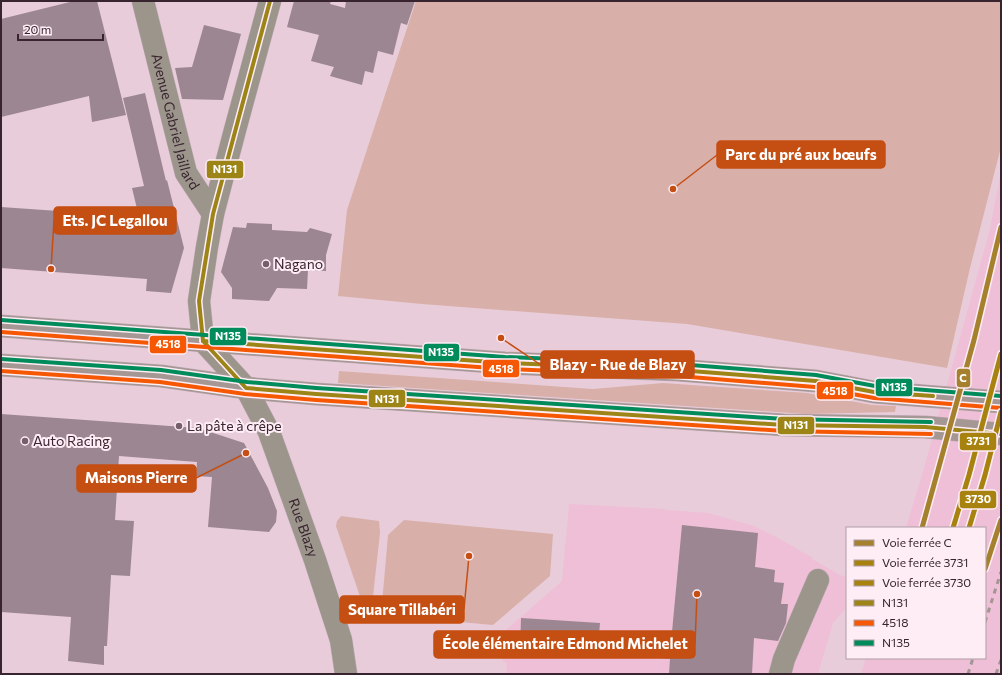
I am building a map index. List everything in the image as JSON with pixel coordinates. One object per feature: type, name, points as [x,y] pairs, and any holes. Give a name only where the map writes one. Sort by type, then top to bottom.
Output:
[{"type":"main road","points":[[1,326],[505,364],[678,370],[816,381],[874,392],[1001,402]]},
{"type":"main road","points":[[1,365],[161,376],[246,388],[316,394],[784,425],[925,427],[1001,434]]},
{"type":"street","name":"Avenue Gabriel Jaillard","points":[[143,1],[186,174],[213,214]]},
{"type":"street","points":[[204,342],[199,301],[213,214],[270,1]]},
{"type":"street","name":"Rue Blazy","points":[[204,342],[246,388],[269,432],[315,560],[341,640],[346,674]]},
{"type":"street","points":[[780,674],[784,659],[818,580]]},
{"type":"shaded area","points":[[416,1],[1001,1],[1001,147],[970,268],[947,368],[687,324],[422,304],[338,296],[347,210]]},
{"type":"shaded area","points":[[1001,171],[1001,674],[861,674],[866,659],[986,659],[986,527],[906,527],[990,229]]},
{"type":"shaded area","points":[[339,371],[593,389],[663,383],[807,393],[872,405],[896,406],[895,412],[806,414],[338,383]]},
{"type":"shaded area","points":[[569,504],[666,509],[708,513],[754,526],[778,538],[840,575],[846,577],[846,608],[833,623],[818,674],[506,674],[507,663],[503,662],[506,630],[562,581]]},
{"type":"shaded area","points":[[341,516],[379,521],[380,533],[371,614],[366,614],[336,526],[337,521]]},
{"type":"shaded area","points":[[404,520],[553,534],[550,576],[493,625],[381,615],[388,535]]},
{"type":"building","points":[[74,1],[97,1],[126,115],[92,122],[89,96],[1,117],[1,19]]},
{"type":"building","points":[[294,1],[331,1],[330,4],[345,8],[346,1],[415,1],[407,25],[401,23],[393,55],[378,51],[373,73],[365,71],[362,85],[330,76],[334,67],[311,61],[319,35],[287,27]]},
{"type":"building","points":[[204,25],[241,34],[223,100],[182,99],[175,68],[192,67]]},
{"type":"building","points":[[145,93],[184,248],[171,293],[146,291],[147,279],[1,268],[1,207],[87,213],[87,215],[139,217],[132,188],[144,186],[123,98]]},
{"type":"building","points":[[247,223],[272,224],[272,230],[307,232],[310,228],[332,234],[326,255],[326,271],[308,270],[307,289],[277,288],[269,301],[232,299],[232,288],[221,272],[233,227],[246,228]]},
{"type":"building","points":[[1,414],[198,428],[244,443],[268,488],[277,511],[276,522],[269,532],[208,527],[212,477],[196,476],[197,462],[119,456],[115,520],[134,521],[130,576],[111,575],[107,646],[104,646],[104,665],[68,661],[71,617],[1,612]]},
{"type":"building","points":[[682,525],[758,533],[755,567],[775,570],[774,582],[784,583],[781,604],[788,604],[786,623],[778,641],[754,638],[752,674],[669,674],[670,659],[640,656],[642,631],[672,632]]},
{"type":"building","points":[[521,618],[600,623],[597,658],[520,652]]},
{"type":"railway","points":[[986,619],[1001,572]]},
{"type":"railway","points":[[968,674],[973,659]]},
{"type":"railway","points":[[996,674],[1001,660]]},
{"type":"rail line","name":"C","points":[[922,527],[974,340],[1001,227]]},
{"type":"rail line","name":"3731","points":[[953,527],[969,475],[1001,354]]},
{"type":"rail line","name":"3730","points":[[969,527],[985,475],[1001,412]]},
{"type":"rail line","name":"C","points":[[986,566],[1001,520]]},
{"type":"transit line","name":"N131","points":[[203,341],[199,301],[213,214],[270,1]]},
{"type":"transit line","name":"N135","points":[[1,320],[505,357],[678,364],[816,375],[875,386],[1001,396]]},
{"type":"transit line","name":"4518","points":[[1,332],[505,369],[678,376],[815,387],[874,398],[1001,408]]},
{"type":"transit line","name":"N131","points":[[203,341],[246,388],[784,425],[925,427],[1001,434]]},
{"type":"transit line","name":"N131","points":[[203,341],[505,363],[678,370],[816,381],[874,392],[933,396]]},
{"type":"transit line","name":"N135","points":[[1,359],[161,370],[247,382],[316,388],[784,419],[931,422]]},
{"type":"transit line","name":"4518","points":[[1,371],[160,382],[245,394],[316,400],[784,431],[931,434]]},
{"type":"place","name":"Parc du pré aux bœufs","points":[[673,189]]},
{"type":"place","name":"Nagano","points":[[266,264]]},
{"type":"place","name":"Ets. JC Legallou","points":[[51,269]]},
{"type":"place","name":"Blazy - Rue de Blazy","points":[[501,338]]},
{"type":"place","name":"La pâte à crêpe","points":[[179,426]]},
{"type":"place","name":"Auto Racing","points":[[25,441]]},
{"type":"place","name":"Maisons Pierre","points":[[246,453]]},
{"type":"place","name":"Square Tillabéri","points":[[469,556]]},
{"type":"place","name":"École élémentaire Edmond Michelet","points":[[697,594]]}]
